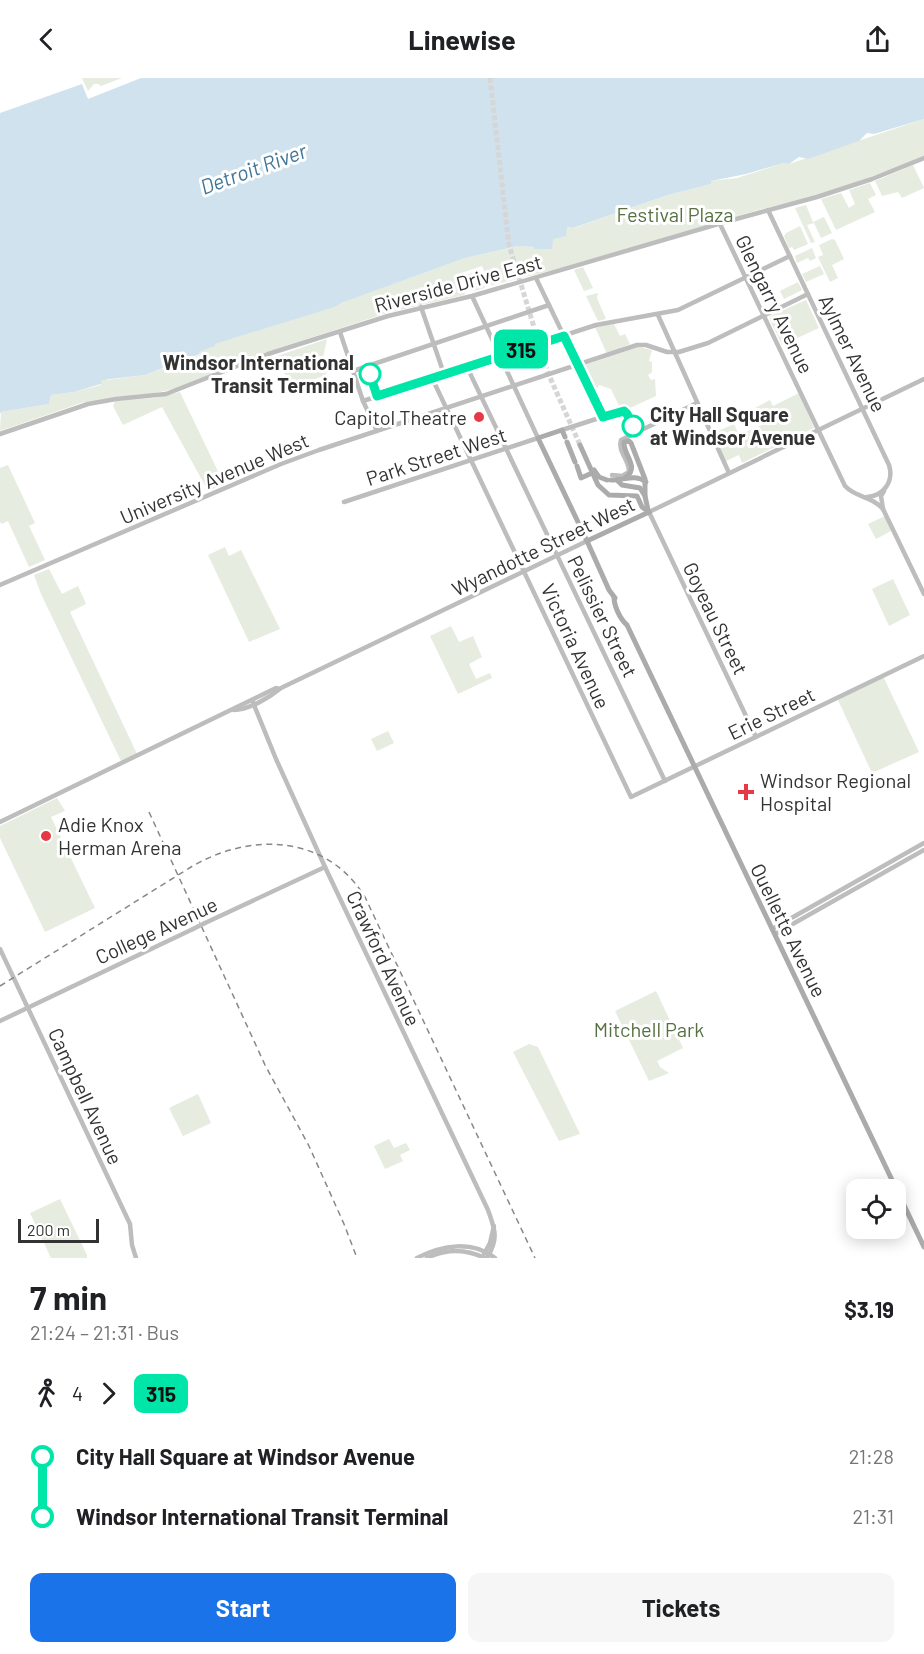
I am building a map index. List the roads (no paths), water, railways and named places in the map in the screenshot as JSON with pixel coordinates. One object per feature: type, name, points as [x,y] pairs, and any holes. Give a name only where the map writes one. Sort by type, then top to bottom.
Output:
[{"type":"main road","points":[[538,438],[562,430],[581,478],[592,473]]},
{"type":"main road","name":"Ouellette Avenue","points":[[538,438],[924,1247]]},
{"type":"main road","points":[[626,477],[632,473],[633,469],[623,447],[624,442],[628,441],[631,443],[646,482],[645,496]]},
{"type":"main road","points":[[580,445],[599,477],[626,477],[642,479],[646,482]]},
{"type":"main road","points":[[589,461],[598,485],[609,495],[637,496],[642,507],[649,512]]},
{"type":"main road","points":[[611,478],[622,485],[640,488],[645,496],[649,512]]},
{"type":"main road","name":"Wyandotte Street West","points":[[587,541],[649,512]]},
{"type":"street","name":"Riverside Drive East","points":[[0,434],[88,404],[166,394],[261,357],[340,332],[844,189],[924,159]]},
{"type":"street","name":"Aylmer Avenue","points":[[768,210],[890,468],[890,478],[881,496],[883,509]]},
{"type":"street","name":"Glengarry Avenue","points":[[720,224],[845,486],[851,492],[875,500],[883,509]]},
{"type":"street","points":[[363,401],[596,325],[678,310],[790,256]]},
{"type":"street","points":[[536,278],[603,417]]},
{"type":"street","points":[[675,353],[708,343],[808,294]]},
{"type":"street","name":"Ouellette Avenue","points":[[472,296],[498,357],[538,438]]},
{"type":"street","points":[[353,370],[549,305]]},
{"type":"street","points":[[422,307],[444,374]]},
{"type":"street","points":[[658,315],[729,473]]},
{"type":"street","points":[[340,332],[363,401],[377,431]]},
{"type":"street","points":[[657,349],[664,346],[668,339]]},
{"type":"street","name":"University Avenue West","points":[[0,585],[284,463],[377,431],[640,345],[675,353]]},
{"type":"street","name":"Pelissier Street","points":[[467,367],[665,781]]},
{"type":"street","name":"Victoria Avenue","points":[[432,378],[631,797]]},
{"type":"street","name":"Wyandotte Street West","points":[[649,512],[924,379]]},
{"type":"street","points":[[611,478],[629,472],[629,466],[619,442],[697,403]]},
{"type":"street","points":[[562,430],[624,411],[637,431]]},
{"type":"street","name":"Park Street West","points":[[344,502],[538,438]]},
{"type":"street","points":[[864,497],[876,495],[885,488]]},
{"type":"street","points":[[883,509],[924,594]]},
{"type":"street","name":"Goyeau Street","points":[[649,512],[756,737]]},
{"type":"street","name":"Wyandotte Street West","points":[[0,822],[234,710],[237,711],[276,688],[279,689],[587,541]]},
{"type":"street","name":"Erie Street","points":[[631,797],[924,656]]},
{"type":"street","name":"Crawford Avenue","points":[[253,702],[325,867],[494,1226],[486,1256]]},
{"type":"street","points":[[774,932],[924,843]]},
{"type":"street","points":[[774,932],[924,850]]},
{"type":"street","name":"College Avenue","points":[[0,1021],[325,867]]},
{"type":"street","name":"Campbell Avenue","points":[[0,949],[130,1224],[136,1258]]},
{"type":"street","points":[[417,1258],[431,1251],[452,1246],[465,1246],[486,1256]]},
{"type":"street","points":[[427,1258],[452,1250],[495,1258]]},
{"type":"water","name":"Detroit River","points":[[141,78],[924,78],[924,119],[874,134],[867,133],[859,141],[808,159],[799,157],[789,164],[784,163],[711,181],[711,184],[668,195],[573,228],[567,227],[566,236],[553,239],[552,249],[518,246],[465,258],[335,307],[215,344],[199,352],[200,354],[145,375],[102,380],[101,384],[74,392],[51,395],[49,404],[0,414],[0,113],[82,84],[88,99]]},
{"type":"tunnel","points":[[490,78],[509,245],[548,373],[580,445]]},
{"type":"railway","points":[[149,812],[265,1065],[309,1146],[357,1258]]},
{"type":"railway","points":[[0,986],[191,867],[214,856],[238,848],[262,844],[286,845],[308,851],[330,861],[349,876],[365,897],[535,1258]]},
{"type":"place","name":"Windsor International Transit Terminal","points":[[370,374]]},
{"type":"place","name":"Capitol Theatre","points":[[479,417]]},
{"type":"place","name":"City Hall Square at Windsor Avenue","points":[[633,426]]},
{"type":"place","name":"Windsor Regional Hospital","points":[[746,792]]},
{"type":"place","name":"Adie Knox Herman Arena","points":[[46,836]]},
{"type":"park label","name":"Festival Plaza","points":[[675,214]]},
{"type":"park label","name":"Mitchell Park","points":[[649,1029]]}]
